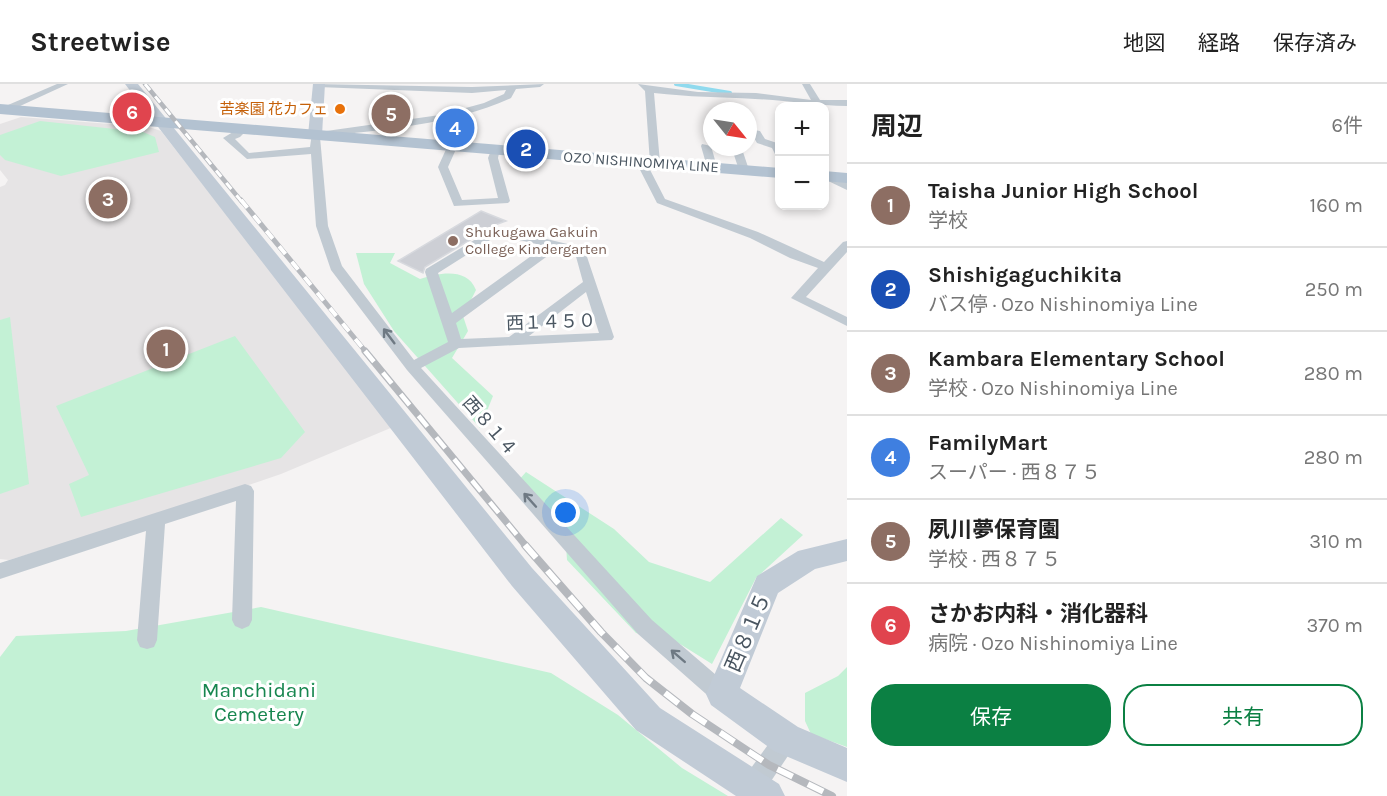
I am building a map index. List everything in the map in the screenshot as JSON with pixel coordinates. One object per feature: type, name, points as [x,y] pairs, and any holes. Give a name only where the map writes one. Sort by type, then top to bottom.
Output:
[{"type":"main road","name":"OZO NISHINOMIYA LINE","points":[[1,114],[29,112],[243,129],[316,142],[452,147],[775,172]]},
{"type":"main road","points":[[829,175],[847,178]]},
{"type":"street","points":[[1,114],[64,84]]},
{"type":"street","points":[[131,84],[522,577],[648,718],[760,792],[786,739]]},
{"type":"street","points":[[316,142],[319,84],[472,90],[540,84]]},
{"type":"street","points":[[806,84],[815,101]]},
{"type":"street","points":[[243,129],[237,135],[228,138],[247,156],[456,115],[492,105],[508,96],[512,87]]},
{"type":"street","points":[[826,267],[794,255],[754,235],[661,201],[648,163],[645,87],[724,96],[756,96],[847,103]]},
{"type":"street","points":[[724,96],[728,102]]},
{"type":"street","points":[[757,133],[761,141],[775,146]]},
{"type":"street","name":"西８１４","points":[[316,142],[322,226],[336,267],[412,368],[645,627],[722,694]]},
{"type":"street","points":[[452,147],[443,167],[458,204],[504,201],[493,158],[496,150]]},
{"type":"street","points":[[709,156],[712,167]]},
{"type":"street","points":[[739,156],[744,170]]},
{"type":"street","points":[[829,177],[847,187]]},
{"type":"street","name":"西１４５０","points":[[412,368],[456,344],[607,337],[580,251],[496,231],[431,272],[456,344]]},
{"type":"street","points":[[847,245],[798,298],[847,321]]},
{"type":"street","points":[[448,322],[555,246]]},
{"type":"street","points":[[513,341],[590,283]]},
{"type":"street","points":[[0,571],[245,491],[242,621]]},
{"type":"street","points":[[147,640],[156,520]]},
{"type":"street","name":"西８１５","points":[[722,694],[767,585],[808,559],[825,553],[847,550]]},
{"type":"street","points":[[722,694],[786,739],[847,765]]},
{"type":"shaded area","points":[[21,117],[149,127],[161,131],[393,427],[281,474],[181,508],[9,560],[0,559],[0,187],[8,180],[0,170],[0,124]]},
{"type":"green space","points":[[40,121],[143,132],[155,137],[159,152],[61,176],[5,160],[0,155],[0,135]]},
{"type":"green space","points":[[356,253],[395,253],[390,263],[420,279],[452,274],[466,278],[472,283],[476,290],[463,316],[468,331],[452,358],[493,396],[480,428],[394,331],[364,284]]},
{"type":"green space","points":[[10,317],[29,484],[0,494],[0,320]]},
{"type":"green space","points":[[235,336],[305,432],[281,458],[81,517],[69,484],[89,475],[56,406]]},
{"type":"green space","points":[[526,472],[614,529],[649,562],[710,582],[781,518],[803,535],[756,578],[712,664],[680,644],[636,633],[567,560],[565,530],[518,481]]},
{"type":"green space","name":"Manchidani Cemetery","points":[[261,607],[551,673],[618,715],[682,768],[728,796],[0,796],[0,657],[16,636],[126,631]]},
{"type":"green space","points":[[847,667],[847,747],[811,734],[805,721],[805,693],[838,676]]},
{"type":"building","name":"Shukugawa Gakuin College Kindergarten","points":[[481,211],[506,221],[495,225],[425,267],[423,273],[398,261]]},
{"type":"waterway","points":[[676,84],[730,93]]},
{"type":"railway","points":[[145,84],[242,202]]},
{"type":"railway","points":[[241,200],[366,352]]},
{"type":"railway","points":[[365,351],[526,546]]},
{"type":"railway","points":[[525,545],[601,632],[646,678],[692,714],[769,765],[832,796]]},
{"type":"place","name":"苦楽園 花カフェ","points":[[340,109]]},
{"type":"place","name":"さかお内科・消化器科","points":[[132,112]]},
{"type":"place","name":"夙川夢保育園","points":[[391,114]]},
{"type":"place","name":"FamilyMart","points":[[455,128]]},
{"type":"place","name":"Shishigaguchikita","points":[[526,149]]},
{"type":"place","name":"Kambara Elementary School","points":[[108,199]]},
{"type":"place","name":"Shukugawa Gakuin College Kindergarten","points":[[453,241]]},
{"type":"place","name":"Taisha Junior High School","points":[[166,349]]}]
